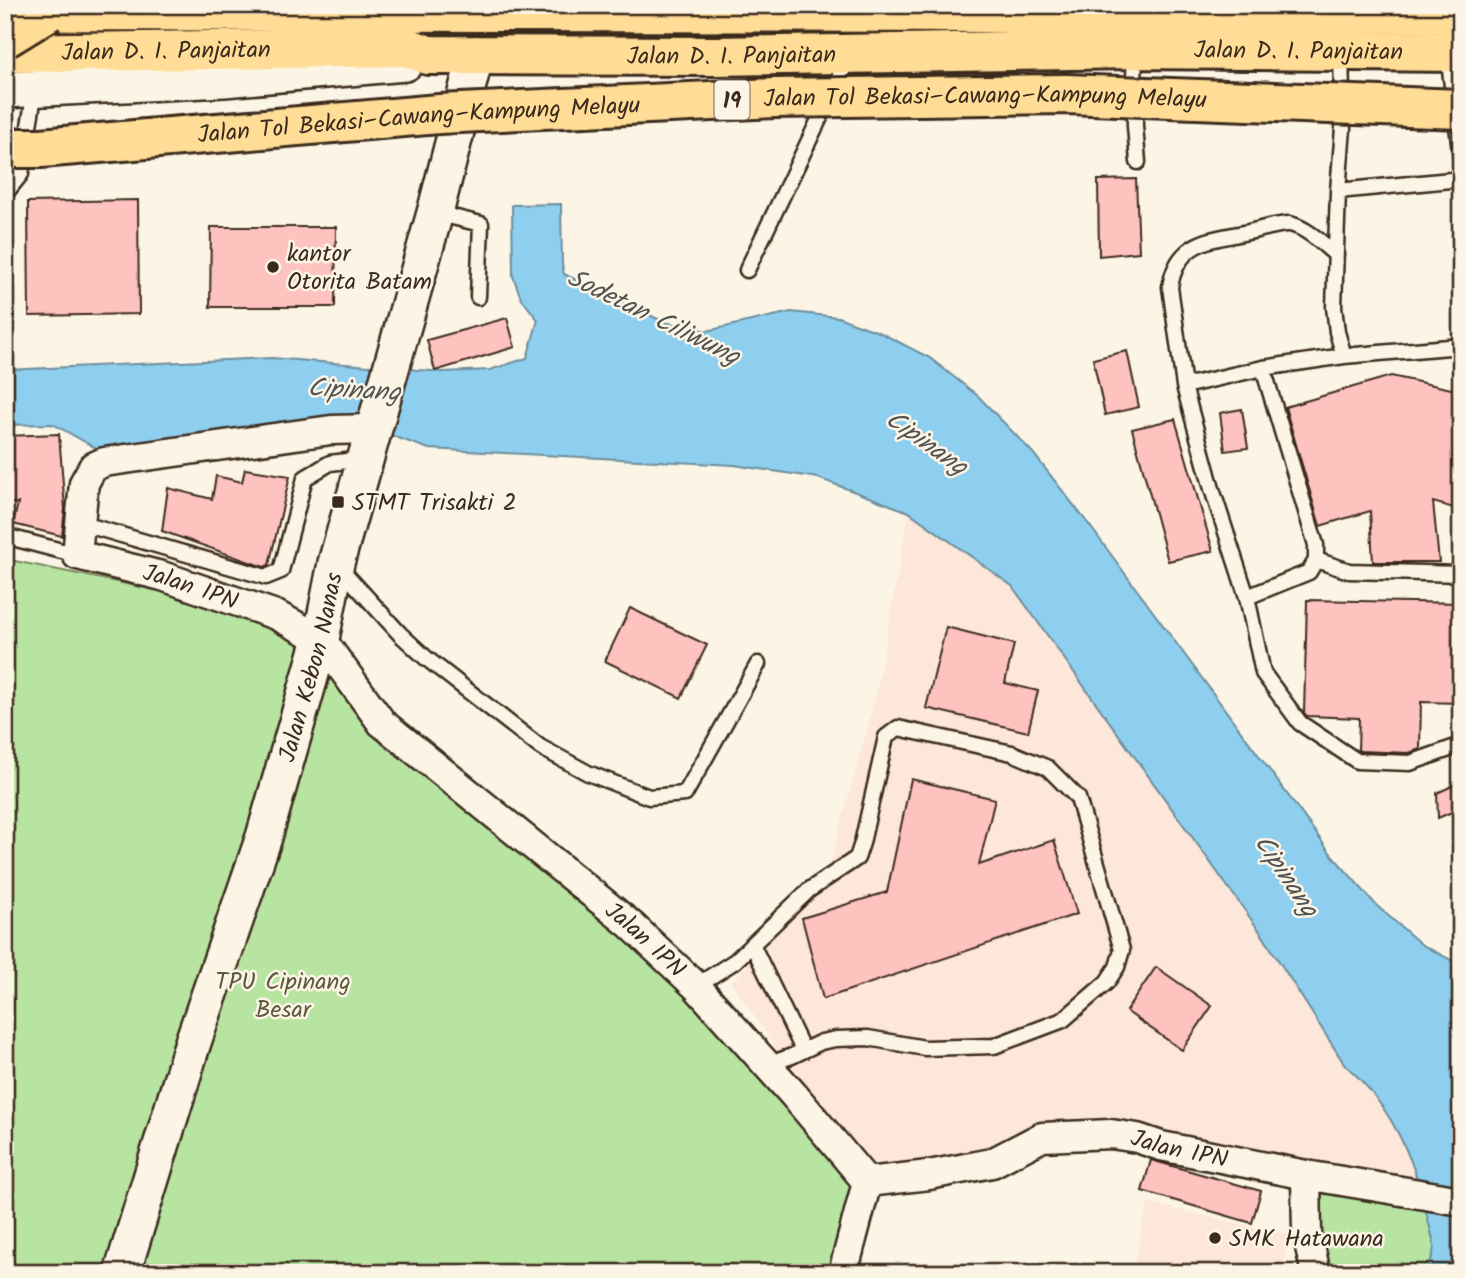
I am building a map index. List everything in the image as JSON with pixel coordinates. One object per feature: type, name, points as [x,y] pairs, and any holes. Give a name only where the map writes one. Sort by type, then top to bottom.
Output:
[{"type":"highway","points":[[5,13],[48,18],[1455,35]]},
{"type":"highway","points":[[5,38],[48,18]]},
{"type":"highway","name":"Jalan D. I. Panjaitan","points":[[5,53],[407,47],[428,55],[717,56],[1134,49],[1341,52],[1455,35]]},
{"type":"highway","name":"Jalan Tol Bekasi–Cawang–Kampung Melayu","points":[[5,148],[41,148],[439,114],[775,99],[1066,94],[1461,109]]},
{"type":"street","name":"Jalan Kebon Nanas","points":[[122,1273],[193,1042],[264,837],[321,639],[336,564],[404,326],[476,54]]},
{"type":"street","points":[[20,89],[224,79],[406,62],[428,55]]},
{"type":"street","points":[[77,555],[84,483],[93,467],[104,462],[331,430],[371,436]]},
{"type":"street","name":"Jalan IPN","points":[[77,555],[175,580],[276,615],[321,639],[382,723],[631,925],[696,986],[867,1182],[992,1164],[1042,1138],[1111,1134],[1309,1176],[1461,1201]]},
{"type":"street","points":[[1309,1176],[1307,1234],[1316,1273]]},
{"type":"street","points":[[843,1273],[867,1182]]},
{"type":"lane","points":[[5,26],[48,18]]},
{"type":"lane","points":[[1455,35],[1461,158]]},
{"type":"lane","points":[[1134,49],[1138,162]]},
{"type":"lane","points":[[1341,52],[1343,128],[1334,307],[1344,356]]},
{"type":"lane","points":[[747,270],[851,53]]},
{"type":"lane","points":[[5,194],[21,174],[20,89]]},
{"type":"lane","points":[[1338,191],[1461,179]]},
{"type":"lane","points":[[435,213],[481,223],[478,297]]},
{"type":"lane","points":[[1336,255],[1308,232],[1289,224],[1199,243],[1183,255],[1172,271],[1170,287],[1184,386],[1212,489],[1247,597],[1263,673],[1300,723],[1357,761],[1410,763],[1461,745]]},
{"type":"lane","points":[[1184,386],[1263,368],[1344,356],[1461,346]]},
{"type":"lane","points":[[1247,597],[1309,572],[1316,560],[1316,545],[1263,368]]},
{"type":"lane","points":[[80,523],[267,577],[281,571],[305,478],[371,436]]},
{"type":"lane","name":"Jalan IPN","points":[[5,536],[77,555]]},
{"type":"lane","points":[[1316,560],[1349,571],[1461,575]]},
{"type":"lane","points":[[336,564],[400,634],[426,658],[540,747],[588,773],[649,797],[685,793],[758,664]]},
{"type":"lane","points":[[696,986],[735,961],[809,890],[857,858],[886,737],[898,728],[1012,752],[1048,768],[1078,798],[1122,950],[1118,967],[1107,982],[1063,1020],[994,1046],[925,1048],[868,1038],[836,1039],[821,1042],[767,1065]]},
{"type":"lane","points":[[752,944],[803,1050]]},
{"type":"shaded area","points":[[909,512],[1012,586],[1261,933],[1345,1065],[1382,1106],[1405,1146],[1423,1195],[1118,1135],[867,1182],[731,982],[824,886],[875,700]]},
{"type":"shaded area","name":"SMK Hatawana","points":[[1148,1203],[1290,1235],[1281,1273],[1132,1273]]},
{"type":"green space","name":"TPU Cipinang Besar","points":[[5,559],[165,592],[287,629],[696,986],[867,1182],[843,1273],[5,1273]]},
{"type":"green space","points":[[1306,1175],[1461,1201],[1461,1273],[1316,1273]]},
{"type":"water","name":"Cipinang","points":[[561,204],[564,274],[664,322],[707,331],[791,312],[838,317],[881,333],[930,358],[978,396],[1033,453],[1090,526],[1332,855],[1377,906],[1422,945],[1461,965],[1461,1273],[1427,1273],[1434,1246],[1423,1198],[1409,1156],[1388,1116],[1376,1098],[1345,1065],[1261,933],[1012,586],[909,512],[818,478],[734,465],[429,449],[373,429],[117,460],[53,424],[5,425],[5,370],[272,358],[443,372],[490,370],[527,358],[538,320],[521,298],[513,276],[512,205]]},
{"type":"building","points":[[1136,179],[1139,252],[1099,256],[1098,180]]},
{"type":"building","points":[[138,200],[139,314],[29,316],[28,202]]},
{"type":"building","name":"kantor Otorita Batam","points":[[211,227],[336,227],[335,307],[210,307]]},
{"type":"building","points":[[507,318],[515,347],[435,371],[427,340]]},
{"type":"building","points":[[1127,351],[1139,407],[1105,415],[1093,359]]},
{"type":"building","points":[[1391,376],[1461,391],[1461,510],[1433,502],[1439,562],[1373,562],[1370,511],[1320,526],[1285,407]]},
{"type":"building","points":[[1242,409],[1248,448],[1225,451],[1220,413]]},
{"type":"building","points":[[1175,419],[1213,551],[1168,561],[1132,429]]},
{"type":"building","points":[[59,434],[65,509],[62,536],[13,524],[18,503],[5,504],[5,436]]},
{"type":"building","points":[[245,469],[290,476],[269,565],[264,567],[162,531],[168,488],[212,499],[216,476],[242,482]]},
{"type":"building","points":[[1307,600],[1461,603],[1461,703],[1421,702],[1420,749],[1409,753],[1360,751],[1359,718],[1307,716],[1304,713]]},
{"type":"building","points":[[630,608],[707,645],[681,698],[605,661]]},
{"type":"building","points":[[946,627],[1014,644],[1005,683],[1038,691],[1028,732],[926,708]]},
{"type":"building","points":[[911,779],[995,799],[979,865],[1054,840],[1077,914],[823,999],[802,918],[887,892]]},
{"type":"building","points":[[1461,782],[1461,808],[1438,818],[1437,793]]},
{"type":"building","points":[[1156,967],[1212,1006],[1182,1050],[1126,1011]]},
{"type":"building","points":[[1151,1160],[1261,1191],[1252,1223],[1142,1191]]},
{"type":"place","name":"kantor Otorita Batam","points":[[273,267]]},
{"type":"place","name":"STMT Trisakti 2","points":[[338,502]]},
{"type":"place","name":"SMK Hatawana","points":[[1215,1238]]},
{"type":"water label","name":"Sodetan Ciliwung","points":[[654,316]]}]
